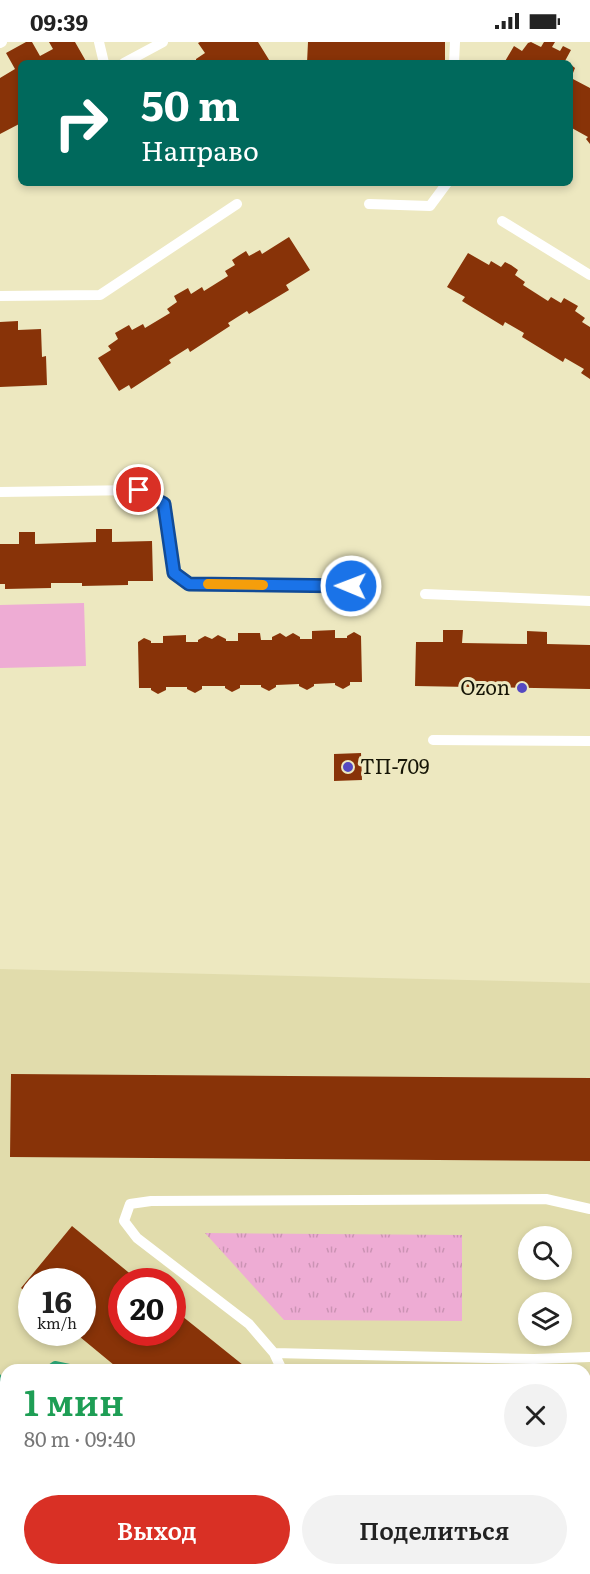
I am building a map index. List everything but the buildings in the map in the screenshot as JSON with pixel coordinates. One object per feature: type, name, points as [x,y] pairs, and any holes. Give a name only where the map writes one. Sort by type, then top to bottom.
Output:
[{"type":"lane","points":[[99,42],[103,60]]},
{"type":"lane","points":[[130,60],[163,42]]},
{"type":"lane","points":[[454,42],[454,60]]},
{"type":"lane","points":[[369,204],[430,206],[445,186]]},
{"type":"lane","points":[[0,296],[100,295],[237,204]]},
{"type":"lane","points":[[502,221],[590,274]]},
{"type":"lane","points":[[0,492],[139,490],[164,504],[174,573],[189,584],[351,586]]},
{"type":"lane","points":[[425,594],[590,601]]},
{"type":"lane","points":[[433,740],[590,741]]},
{"type":"lane","points":[[279,1364],[274,1353],[249,1324],[137,1238],[124,1221],[130,1204],[151,1201],[546,1199],[590,1209]]},
{"type":"lane","points":[[274,1353],[534,1359],[590,1357]]},
{"type":"shaded area","points":[[0,969],[590,983],[590,1364],[0,1364]]},
{"type":"green space","points":[[84,603],[86,666],[0,668],[0,605]]},
{"type":"green space","points":[[205,1233],[462,1235],[462,1321],[284,1320]]},
{"type":"slow traffic","points":[[208,584],[263,585]]},
{"type":"place","name":"Ozon","points":[[522,688]]},
{"type":"place","name":"ТП-709","points":[[348,767]]},
{"type":"route","points":[[139,490],[164,504],[174,573],[189,584],[351,586]]}]
